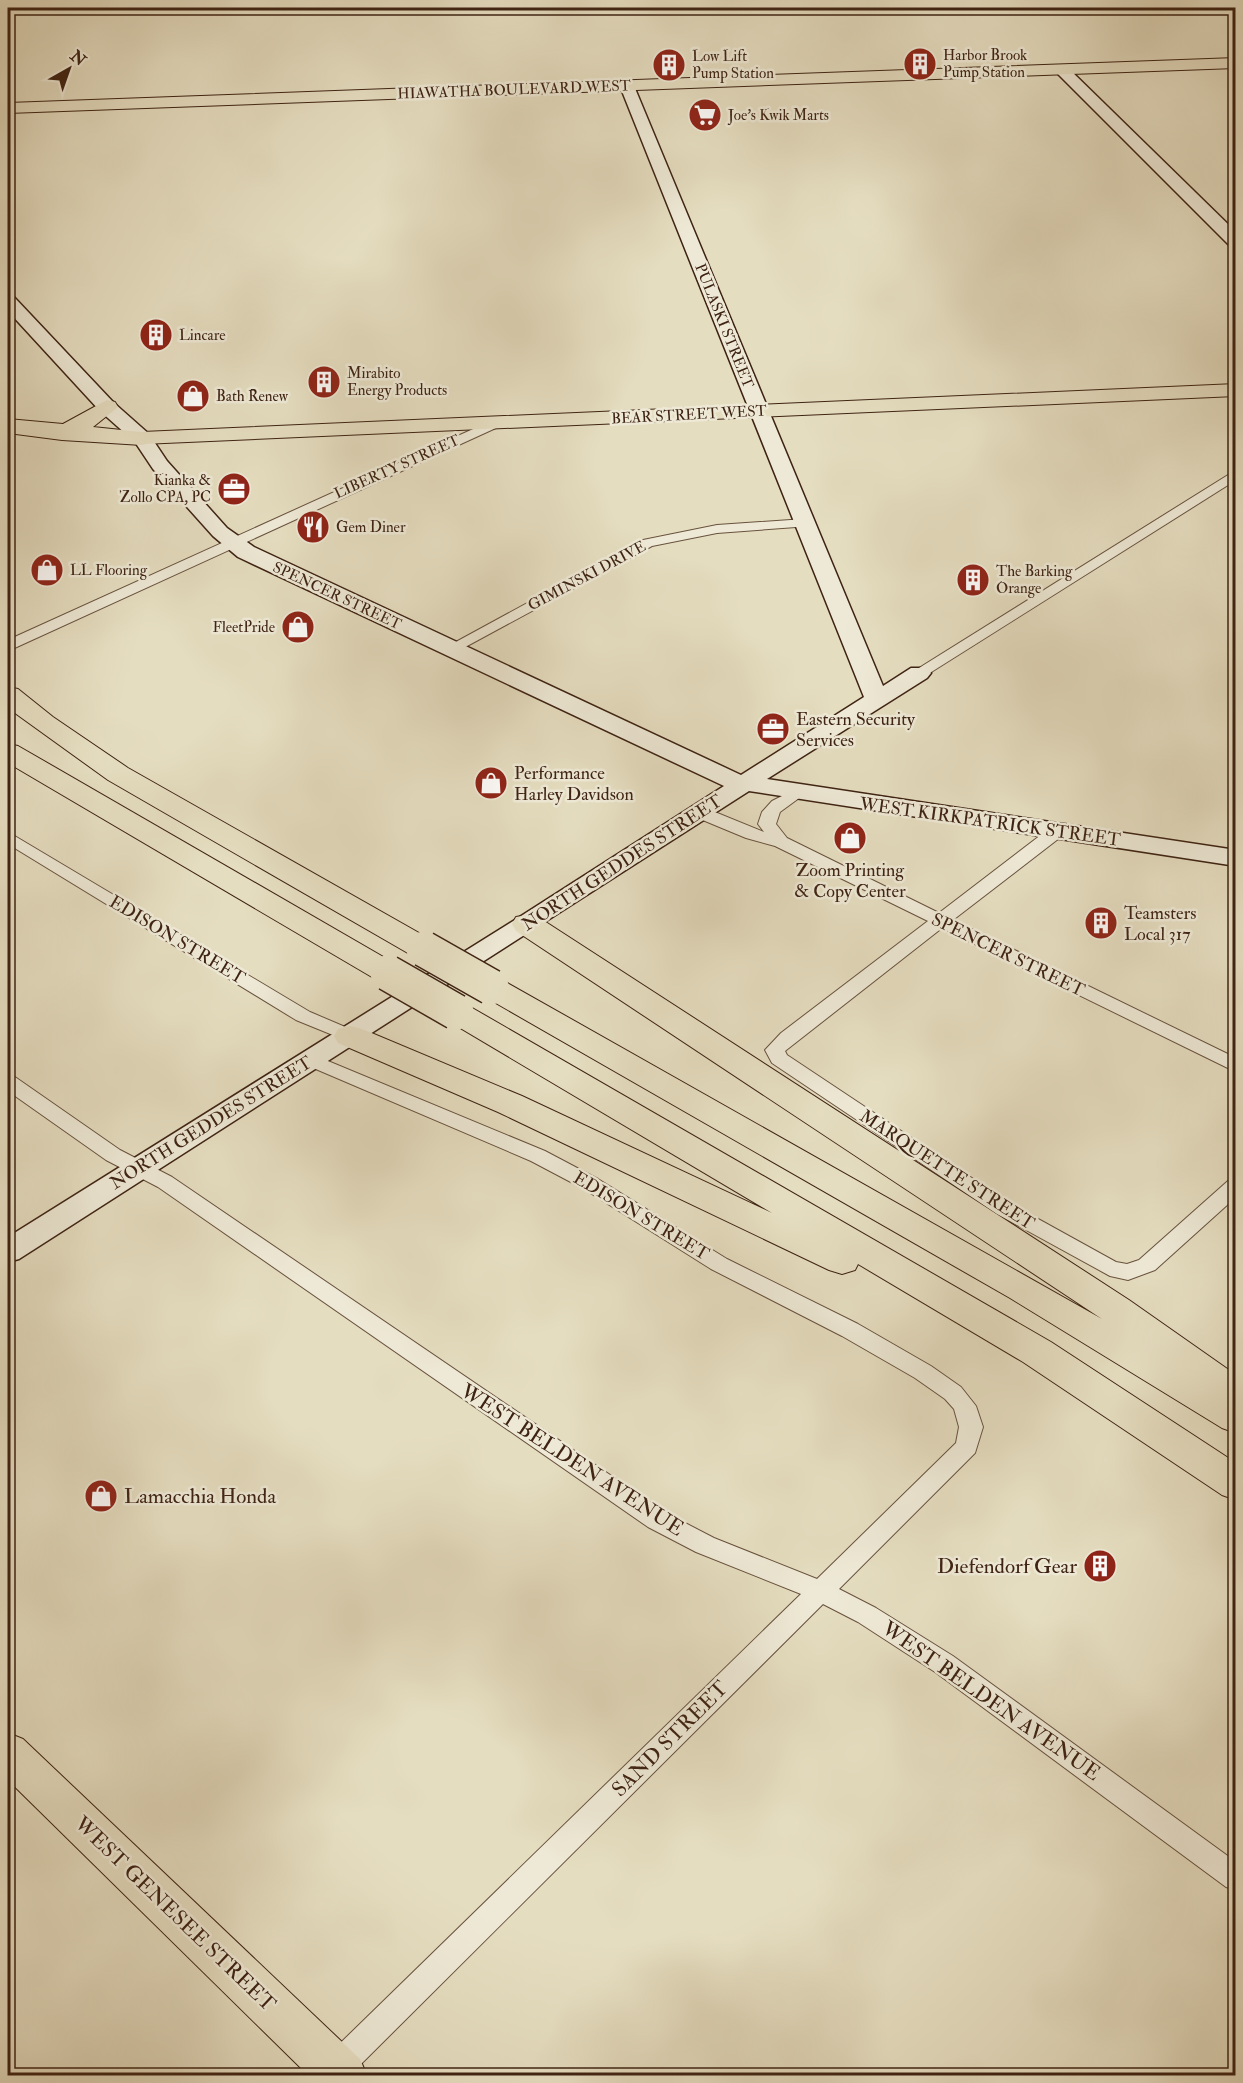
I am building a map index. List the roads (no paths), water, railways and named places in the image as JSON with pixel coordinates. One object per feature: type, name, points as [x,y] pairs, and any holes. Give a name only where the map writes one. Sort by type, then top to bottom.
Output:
[{"type":"highway","points":[[62,433],[90,420],[107,407]]},
{"type":"highway","points":[[8,426],[62,433],[142,438]]},
{"type":"highway","points":[[8,447],[142,438]]},
{"type":"highway","points":[[8,695],[43,723],[118,774],[1023,1289],[1236,1418]]},
{"type":"highway","points":[[8,752],[1037,1352],[1236,1484]]},
{"type":"highway","points":[[527,924],[1116,1310],[1236,1396]]},
{"type":"highway","points":[[350,1036],[510,1104],[835,1257],[993,1343],[1115,1404]]},
{"type":"main road","name":"HIAWATHA BOULEVARD WEST","points":[[8,108],[1236,63]]},
{"type":"main road","name":"BEAR STREET WEST","points":[[142,438],[1236,390]]},
{"type":"main road","name":"WEST GENESEE STREET","points":[[8,1752],[340,2072]]},
{"type":"street","points":[[1062,70],[1236,242]]},
{"type":"street","name":"PULASKI STREET","points":[[627,86],[759,412],[860,653],[877,700]]},
{"type":"street","name":"SPENCER STREET","points":[[8,301],[107,407],[142,438],[160,465],[232,542],[264,562],[744,784]]},
{"type":"street","name":"LIBERTY STREET","points":[[8,645],[493,424]]},
{"type":"street","name":"NORTH GEDDES STREET","points":[[8,1251],[1236,474]]},
{"type":"street","name":"GIMINSKI DRIVE","points":[[451,649],[648,543],[717,529],[805,523]]},
{"type":"street","points":[[860,653],[879,667],[919,673]]},
{"type":"street","name":"WEST KIRKPATRICK STREET","points":[[744,784],[1236,858]]},
{"type":"street","points":[[781,842],[767,824],[769,812],[775,805],[798,793]]},
{"type":"street","name":"SPENCER STREET","points":[[699,812],[752,834],[781,842],[1236,1066]]},
{"type":"street","points":[[941,922],[1056,832]]},
{"type":"street","name":"EDISON STREET","points":[[8,837],[303,1016],[350,1036]]},
{"type":"street","name":"MARQUETTE STREET","points":[[941,922],[788,1037],[776,1050],[779,1059],[1004,1209],[1110,1268],[1128,1272],[1147,1265],[1236,1185]]},
{"type":"street","name":"EDISON STREET","points":[[310,1060],[538,1156],[591,1184],[719,1264],[850,1330],[923,1372],[957,1398]]},
{"type":"street","name":"WEST BELDEN AVENUE","points":[[8,1082],[113,1155],[165,1182],[657,1520],[705,1545],[820,1591],[867,1615],[944,1664],[1236,1878]]},
{"type":"street","name":"SAND STREET","points":[[340,2072],[967,1447],[971,1427],[964,1406],[957,1398]]},
{"type":"place","name":"Harbor Brook Pump Station","points":[[920,64]]},
{"type":"place","name":"Low Lift Pump Station","points":[[669,65]]},
{"type":"place","name":"Joe's Kwik Marts","points":[[705,115]]},
{"type":"place","name":"Lincare","points":[[156,335]]},
{"type":"place","name":"Mirabito Energy Products","points":[[324,382]]},
{"type":"place","name":"Bath Renew","points":[[193,396]]},
{"type":"place","name":"Kianka & Zollo CPA, PC","points":[[234,489]]},
{"type":"place","name":"Gem Diner","points":[[313,527]]},
{"type":"place","name":"LL Flooring","points":[[47,570]]},
{"type":"place","name":"The Barking Orange","points":[[973,580]]},
{"type":"place","name":"FleetPride","points":[[298,627]]},
{"type":"place","name":"Eastern Security Services","points":[[773,729]]},
{"type":"place","name":"Performance Harley Davidson","points":[[491,783]]},
{"type":"place","name":"Zoom Printing & Copy Center","points":[[850,838]]},
{"type":"place","name":"Teamsters Local 317","points":[[1101,923]]},
{"type":"place","name":"Lamacchia Honda","points":[[101,1496]]},
{"type":"place","name":"Diefendorf Gear","points":[[1100,1566]]}]
